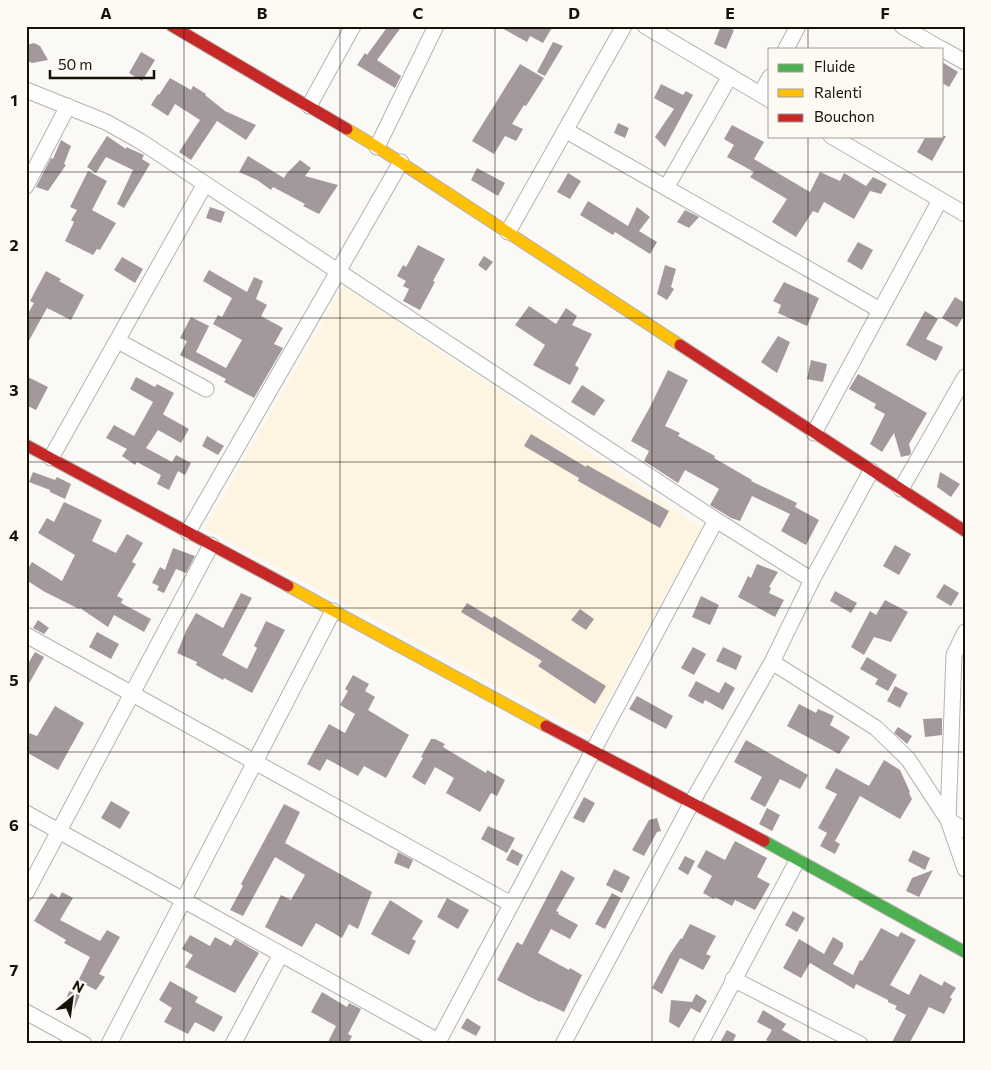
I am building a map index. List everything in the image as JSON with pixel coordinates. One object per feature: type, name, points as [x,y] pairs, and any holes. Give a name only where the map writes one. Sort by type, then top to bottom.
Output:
[{"type":"street","points":[[172,26],[378,147],[965,530]]},
{"type":"street","points":[[309,106],[353,26]]},
{"type":"street","points":[[378,147],[436,26]]},
{"type":"street","points":[[508,232],[624,26]]},
{"type":"street","points":[[645,26],[765,97]]},
{"type":"street","points":[[787,48],[798,26]]},
{"type":"street","points":[[902,26],[940,48]]},
{"type":"street","points":[[944,50],[965,62]]},
{"type":"street","points":[[666,188],[730,76]]},
{"type":"street","points":[[26,90],[106,122],[140,141],[716,520],[812,580]]},
{"type":"street","points":[[26,186],[68,106]]},
{"type":"street","points":[[565,130],[880,310]]},
{"type":"street","points":[[835,138],[965,214]]},
{"type":"street","points":[[188,532],[401,162]]},
{"type":"street","points":[[51,458],[205,184]]},
{"type":"street","points":[[814,433],[940,200]]},
{"type":"street","points":[[118,341],[206,389]]},
{"type":"street","points":[[901,489],[965,377]]},
{"type":"street","points":[[26,445],[593,751],[692,802],[965,952]]},
{"type":"street","points":[[563,1044],[692,802],[772,662],[812,580],[872,471]]},
{"type":"street","points":[[26,813],[437,1042],[716,520]]},
{"type":"street","points":[[26,892],[211,545]]},
{"type":"street","points":[[109,1044],[333,611]]},
{"type":"street","points":[[948,820],[954,655],[965,632]]},
{"type":"street","points":[[26,635],[511,904]]},
{"type":"street","points":[[772,662],[876,728],[908,759],[948,820],[965,870]]},
{"type":"street","points":[[948,820],[965,830]]},
{"type":"street","points":[[700,1044],[797,861]]},
{"type":"street","points":[[233,1044],[281,954]]},
{"type":"street","points":[[733,979],[856,1043]]},
{"type":"street","points":[[26,1012],[84,1044]]},
{"type":"shaded area","points":[[343,286],[702,528],[589,735],[205,528]]},
{"type":"building","points":[[388,26],[402,26],[377,60],[401,76],[395,88],[357,65],[365,53],[367,55]]},
{"type":"building","points":[[498,26],[553,26],[543,43],[530,36],[527,42]]},
{"type":"building","points":[[721,26],[734,30],[726,49],[714,44]]},
{"type":"building","points":[[553,42],[563,46],[545,76],[537,72]]},
{"type":"building","points":[[34,43],[40,46],[48,60],[32,63],[26,60],[26,45]]},
{"type":"building","points":[[141,52],[155,60],[142,81],[129,73]]},
{"type":"building","points":[[944,63],[958,72],[949,87],[944,84]]},
{"type":"building","points":[[520,64],[544,78],[512,124],[523,129],[516,141],[505,136],[494,154],[472,141]]},
{"type":"building","points":[[170,78],[191,90],[193,86],[206,94],[225,111],[256,125],[246,140],[217,121],[191,160],[179,152],[200,120],[175,104],[168,116],[151,105]]},
{"type":"building","points":[[661,84],[683,95],[686,91],[693,95],[665,147],[655,137],[674,109],[654,98]]},
{"type":"building","points":[[618,123],[629,128],[625,138],[614,133]]},
{"type":"building","points":[[732,125],[764,142],[754,159],[810,192],[820,172],[840,181],[844,173],[866,186],[873,177],[887,184],[881,194],[870,191],[854,219],[824,202],[818,213],[813,211],[796,237],[772,222],[787,199],[750,177],[754,172],[727,157],[734,145],[724,139]]},
{"type":"building","points":[[107,136],[126,149],[126,147],[144,155],[142,159],[150,164],[124,208],[117,204],[133,170],[106,157],[96,173],[87,167]]},
{"type":"building","points":[[946,136],[932,161],[917,152],[925,138],[944,138]]},
{"type":"building","points":[[61,140],[71,146],[64,164],[66,165],[48,191],[36,187],[51,158],[53,159]]},
{"type":"building","points":[[248,156],[284,178],[300,160],[311,168],[305,176],[338,185],[319,214],[303,206],[305,204],[273,187],[271,190],[257,180],[239,172]]},
{"type":"building","points":[[477,168],[505,183],[498,196],[471,180]]},
{"type":"building","points":[[88,171],[107,181],[92,210],[116,223],[100,250],[97,249],[93,255],[65,241],[74,222],[71,220],[77,210],[70,207]]},
{"type":"building","points":[[568,173],[581,181],[570,199],[557,192]]},
{"type":"building","points":[[588,201],[628,226],[637,207],[650,217],[639,231],[657,242],[650,254],[615,232],[613,235],[580,215]]},
{"type":"building","points":[[210,207],[225,212],[221,223],[206,218]]},
{"type":"building","points":[[685,210],[699,217],[689,228],[677,222]]},
{"type":"building","points":[[858,242],[873,250],[862,270],[847,261]]},
{"type":"building","points":[[418,245],[445,259],[420,310],[403,301],[409,289],[403,286],[406,281],[397,276],[403,265],[406,267]]},
{"type":"building","points":[[484,256],[493,262],[486,271],[478,265]]},
{"type":"building","points":[[122,257],[143,269],[135,283],[114,270]]},
{"type":"building","points":[[665,265],[676,269],[671,287],[674,289],[667,300],[657,294]]},
{"type":"building","points":[[209,270],[247,292],[254,277],[263,281],[256,299],[267,305],[261,316],[283,328],[274,344],[283,348],[254,398],[224,382],[226,379],[180,355],[187,341],[180,338],[191,317],[209,326],[196,352],[226,368],[242,340],[213,324],[218,315],[222,317],[232,298],[203,281]]},
{"type":"building","points":[[46,271],[61,279],[59,281],[84,295],[71,320],[47,308],[26,346],[26,317],[34,303],[30,301]]},
{"type":"building","points":[[784,282],[819,298],[807,326],[778,313],[781,305],[773,301]]},
{"type":"building","points":[[955,297],[965,303],[965,314],[957,327],[942,318]]},
{"type":"building","points":[[529,306],[556,324],[566,308],[577,316],[572,325],[592,334],[575,365],[579,368],[570,385],[533,365],[545,345],[515,325]]},
{"type":"building","points":[[925,311],[938,319],[926,339],[943,347],[936,361],[906,345]]},
{"type":"building","points":[[778,336],[790,342],[777,373],[761,362]]},
{"type":"building","points":[[811,360],[827,364],[823,382],[807,379]]},
{"type":"building","points":[[668,370],[688,380],[665,426],[680,433],[678,436],[715,456],[714,458],[751,481],[797,503],[795,507],[819,520],[806,545],[781,531],[790,514],[752,496],[740,521],[731,518],[710,505],[719,489],[716,487],[685,470],[678,483],[644,461],[649,451],[631,441]]},
{"type":"building","points":[[858,374],[927,413],[909,444],[910,455],[901,457],[894,433],[882,452],[870,444],[885,414],[874,408],[876,404],[849,389]]},
{"type":"building","points":[[26,376],[48,387],[36,410],[26,405]]},
{"type":"building","points":[[136,377],[155,387],[157,384],[174,393],[163,414],[189,429],[181,443],[158,430],[146,448],[172,462],[176,455],[191,463],[185,475],[178,471],[169,490],[157,484],[161,475],[137,462],[135,465],[122,456],[127,449],[106,438],[114,425],[134,436],[153,402],[130,389]]},
{"type":"building","points":[[582,385],[605,400],[594,416],[571,402]]},
{"type":"building","points":[[531,434],[586,467],[587,465],[669,511],[660,528],[578,481],[579,478],[524,446]]},
{"type":"building","points":[[207,436],[224,446],[218,455],[202,446]]},
{"type":"building","points":[[33,472],[55,480],[57,477],[71,484],[65,499],[50,492],[50,490],[29,482]]},
{"type":"building","points":[[940,472],[960,484],[951,497],[937,487]]},
{"type":"building","points":[[64,502],[102,520],[92,541],[116,553],[127,534],[143,543],[132,562],[136,564],[117,596],[123,599],[121,603],[151,619],[144,632],[114,615],[108,627],[80,608],[45,592],[26,580],[26,572],[32,562],[62,581],[75,555],[38,533],[47,518],[54,522]]},
{"type":"building","points":[[895,545],[911,554],[899,575],[883,566]]},
{"type":"building","points":[[173,548],[195,556],[186,573],[176,569],[164,593],[157,590],[159,586],[152,583],[160,567],[165,570]]},
{"type":"building","points":[[757,564],[778,572],[769,587],[771,588],[769,593],[784,600],[775,617],[738,597],[748,576],[751,578]]},
{"type":"building","points":[[944,584],[959,593],[951,606],[936,597]]},
{"type":"building","points":[[835,591],[857,603],[851,613],[830,601]]},
{"type":"building","points":[[241,593],[252,598],[222,655],[247,669],[257,648],[254,646],[266,621],[285,630],[252,693],[224,678],[223,680],[196,665],[197,662],[177,653],[196,613],[223,628]]},
{"type":"building","points":[[701,596],[719,605],[710,625],[692,617]]},
{"type":"building","points":[[885,600],[908,612],[891,642],[874,637],[864,655],[851,647],[870,611],[876,615]]},
{"type":"building","points":[[467,603],[492,618],[494,616],[606,686],[595,704],[538,666],[542,661],[461,612]]},
{"type":"building","points":[[580,609],[594,619],[586,630],[571,620]]},
{"type":"building","points":[[38,620],[49,628],[44,634],[33,628]]},
{"type":"building","points":[[97,632],[119,644],[111,659],[89,647]]},
{"type":"building","points":[[693,647],[706,654],[694,675],[681,668]]},
{"type":"building","points":[[723,647],[742,656],[736,670],[716,661]]},
{"type":"building","points":[[35,652],[44,657],[26,689],[26,667]]},
{"type":"building","points":[[867,657],[897,675],[888,691],[875,684],[878,679],[860,669]]},
{"type":"building","points":[[353,675],[369,684],[365,691],[375,697],[368,710],[409,735],[386,778],[364,766],[358,776],[327,759],[320,771],[307,764],[329,724],[345,733],[355,714],[340,705],[348,691],[345,689]]},
{"type":"building","points":[[696,681],[719,693],[725,682],[735,688],[723,710],[705,700],[703,704],[688,696]]},
{"type":"building","points":[[895,686],[908,693],[900,708],[887,701]]},
{"type":"building","points":[[637,696],[673,716],[666,729],[629,709]]},
{"type":"building","points":[[799,704],[816,713],[818,709],[834,716],[830,725],[850,737],[839,754],[787,726]]},
{"type":"building","points":[[55,706],[84,723],[58,770],[26,752],[26,732],[37,736]]},
{"type":"building","points":[[942,718],[942,735],[925,737],[923,719]]},
{"type":"building","points":[[898,727],[912,736],[907,744],[894,733]]},
{"type":"building","points":[[431,739],[445,744],[443,747],[486,773],[487,770],[505,780],[497,796],[491,793],[480,812],[446,793],[454,778],[435,767],[425,785],[412,777]]},
{"type":"building","points":[[746,740],[808,775],[800,789],[780,779],[765,807],[750,799],[762,777],[734,762]]},
{"type":"building","points":[[884,760],[900,770],[912,799],[900,819],[860,796],[835,841],[840,844],[835,854],[820,846],[827,833],[818,828],[837,794],[825,788],[836,768],[869,786]]},
{"type":"building","points":[[584,797],[595,803],[584,823],[573,818]]},
{"type":"building","points":[[111,801],[130,812],[120,829],[101,818]]},
{"type":"building","points":[[284,804],[300,812],[285,843],[372,892],[358,929],[349,924],[342,938],[316,923],[302,947],[265,927],[281,895],[291,900],[305,875],[275,857],[243,916],[230,910],[243,886],[241,884]]},
{"type":"building","points":[[767,808],[780,815],[772,831],[759,824]]},
{"type":"building","points":[[657,818],[661,831],[657,832],[644,856],[632,850],[649,820]]},
{"type":"building","points":[[488,826],[515,838],[507,853],[481,839]]},
{"type":"building","points":[[735,841],[767,858],[757,877],[770,884],[755,910],[735,900],[732,906],[703,893],[712,876],[697,867],[706,850],[725,860]]},
{"type":"building","points":[[512,849],[523,855],[518,866],[506,860]]},
{"type":"building","points":[[913,850],[930,858],[925,870],[908,861]]},
{"type":"building","points":[[398,852],[413,860],[409,869],[394,863]]},
{"type":"building","points":[[685,856],[695,861],[688,875],[678,869]]},
{"type":"building","points":[[614,869],[630,877],[622,893],[606,885]]},
{"type":"building","points":[[561,870],[575,878],[556,911],[578,925],[570,939],[551,929],[538,953],[582,975],[564,1012],[497,980],[517,942],[522,945]]},
{"type":"building","points":[[933,870],[919,897],[906,891],[912,878]]},
{"type":"building","points":[[62,892],[73,898],[60,920],[100,941],[107,930],[120,937],[99,974],[105,977],[96,990],[78,981],[90,957],[64,943],[66,940],[34,921],[51,893],[59,898]]},
{"type":"building","points":[[612,893],[621,898],[605,929],[595,924]]},
{"type":"building","points":[[447,898],[469,910],[458,929],[437,917]]},
{"type":"building","points":[[390,900],[423,921],[412,939],[416,941],[409,955],[371,934]]},
{"type":"building","points":[[793,911],[805,918],[797,932],[785,925]]},
{"type":"building","points":[[690,924],[716,936],[706,954],[711,956],[703,970],[680,958],[662,994],[652,988],[670,954],[682,939]]},
{"type":"building","points":[[881,928],[898,937],[901,932],[916,940],[890,985],[909,995],[920,974],[942,986],[944,981],[956,988],[950,997],[952,999],[944,1014],[929,1007],[909,1044],[891,1044],[906,1015],[895,1009],[897,1006],[888,1002],[888,1000],[856,984],[854,989],[810,963],[801,978],[783,968],[799,939],[824,954],[833,937],[843,943],[843,947],[833,964],[853,975],[860,960],[862,961]]},
{"type":"building","points":[[190,935],[210,946],[215,937],[231,946],[235,939],[259,953],[235,993],[185,967],[193,955],[182,949]]},
{"type":"building","points":[[170,981],[198,997],[195,1002],[223,1017],[214,1032],[195,1022],[188,1034],[164,1022],[172,1008],[159,1000]]},
{"type":"building","points":[[69,991],[80,995],[74,1010],[64,1006]]},
{"type":"building","points":[[322,992],[347,1007],[349,1003],[361,1009],[348,1034],[352,1036],[348,1044],[327,1044],[336,1026],[311,1012]]},
{"type":"building","points":[[696,994],[707,1001],[700,1013],[691,1008],[679,1028],[669,1022],[671,1000],[692,1002]]},
{"type":"building","points":[[763,1010],[786,1024],[782,1030],[807,1044],[773,1044],[766,1040],[772,1030],[757,1022]]},
{"type":"building","points":[[467,1018],[481,1027],[476,1036],[461,1028]]},
{"type":"building","points":[[727,1030],[736,1035],[732,1044],[719,1044]]},
{"type":"traffic: fast","points":[[764,841],[965,952]]},
{"type":"traffic: slow","points":[[347,129],[680,345]]},
{"type":"traffic: slow","points":[[288,586],[546,726]]},
{"type":"traffic: jam","points":[[172,26],[347,129]]},
{"type":"traffic: jam","points":[[680,345],[965,531]]},
{"type":"traffic: jam","points":[[26,445],[288,586]]},
{"type":"traffic: jam","points":[[546,726],[764,841]]}]
